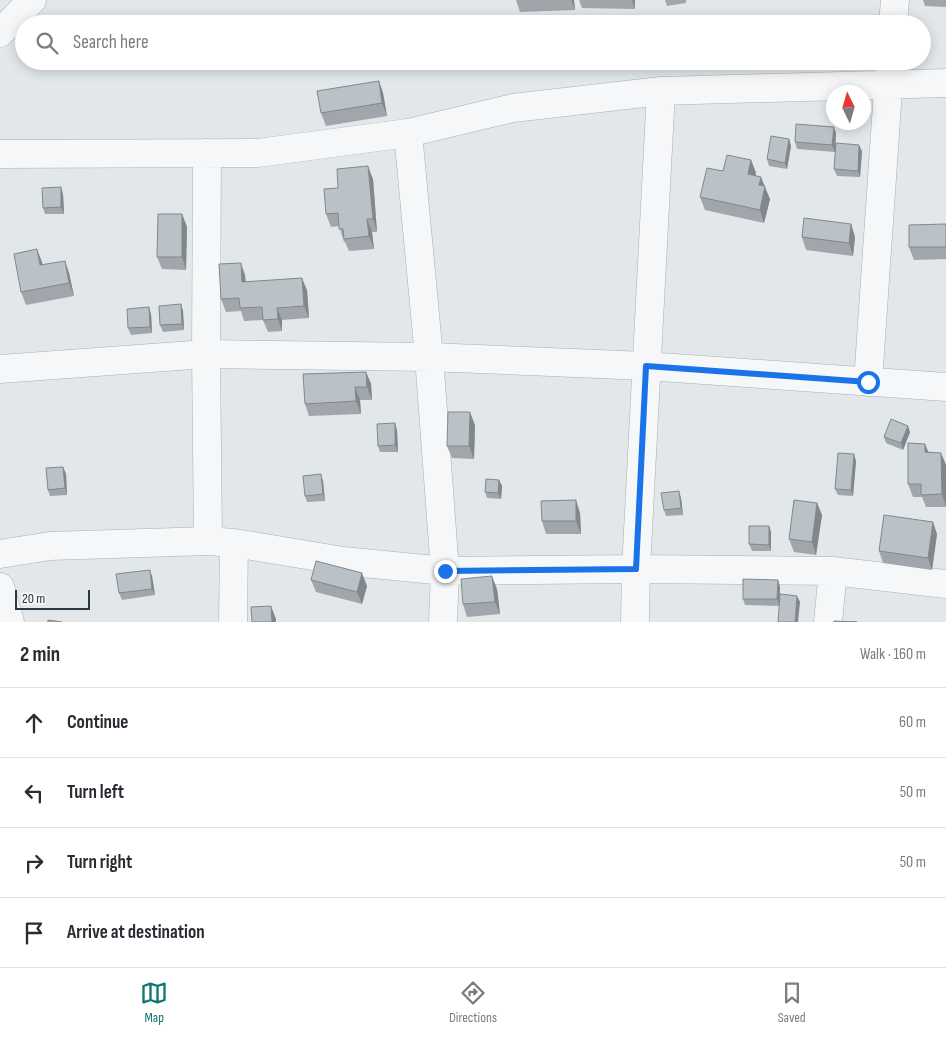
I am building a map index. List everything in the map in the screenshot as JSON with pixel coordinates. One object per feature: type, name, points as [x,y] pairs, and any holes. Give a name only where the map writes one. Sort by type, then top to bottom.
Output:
[{"type":"street","points":[[17,15],[32,0]]},
{"type":"street","points":[[893,15],[894,0]]},
{"type":"street","points":[[0,33],[15,18]]},
{"type":"street","points":[[868,382],[890,73]]},
{"type":"street","points":[[0,154],[258,153],[408,133],[513,108],[661,91],[890,73],[946,83]]},
{"type":"street","points":[[635,622],[636,569],[661,91]]},
{"type":"street","points":[[408,133],[429,357],[445,571],[443,622]]},
{"type":"street","points":[[207,153],[206,354],[221,542],[233,622]]},
{"type":"street","points":[[0,369],[206,354],[429,357],[646,366],[946,387]]},
{"type":"street","points":[[0,554],[50,546],[221,542],[343,561],[445,571],[636,569],[833,571],[946,584]]},
{"type":"street","points":[[828,622],[833,571]]},
{"type":"street","points":[[0,587],[10,622]]},
{"type":"building","points":[[379,81],[382,103],[321,113],[317,91]]},
{"type":"building","points":[[796,124],[826,126],[826,130],[834,130],[832,145],[795,142]]},
{"type":"building","points":[[771,136],[789,139],[785,163],[767,159]]},
{"type":"building","points":[[836,143],[859,145],[858,171],[834,169]]},
{"type":"building","points":[[727,155],[751,160],[748,174],[761,177],[759,185],[765,186],[760,210],[700,197],[707,168],[723,171]]},
{"type":"building","points":[[368,166],[373,219],[367,219],[369,236],[344,239],[343,229],[339,229],[338,213],[326,214],[324,189],[338,188],[337,169]]},
{"type":"building","points":[[61,187],[61,207],[43,208],[42,188]]},
{"type":"building","points":[[158,214],[182,214],[182,257],[157,257]]},
{"type":"building","points":[[804,218],[851,224],[849,243],[802,237]]},
{"type":"building","points":[[946,224],[946,247],[909,247],[909,225]]},
{"type":"building","points":[[37,249],[40,265],[65,261],[69,283],[21,292],[14,254]]},
{"type":"building","points":[[241,263],[242,282],[302,278],[304,306],[277,308],[278,319],[263,320],[262,307],[240,308],[239,298],[221,299],[219,264]]},
{"type":"building","points":[[181,304],[182,324],[160,325],[159,306]]},
{"type":"building","points":[[149,307],[150,327],[128,328],[127,309]]},
{"type":"building","points":[[366,372],[367,387],[355,387],[356,401],[305,404],[303,374]]},
{"type":"building","points":[[448,412],[470,412],[469,446],[447,446]]},
{"type":"building","points":[[891,419],[908,426],[901,443],[884,437]]},
{"type":"building","points":[[395,423],[395,445],[378,446],[377,424]]},
{"type":"building","points":[[908,443],[925,444],[925,452],[941,453],[942,494],[921,495],[921,484],[908,484]]},
{"type":"building","points":[[838,453],[854,454],[851,490],[835,489]]},
{"type":"building","points":[[63,467],[65,488],[48,490],[46,468]]},
{"type":"building","points":[[321,474],[323,494],[305,496],[303,476]]},
{"type":"building","points":[[486,479],[499,480],[498,493],[485,492]]},
{"type":"building","points":[[679,491],[681,508],[664,510],[661,493]]},
{"type":"building","points":[[576,500],[576,521],[542,521],[541,501]]},
{"type":"building","points":[[794,500],[817,503],[812,542],[789,539]]},
{"type":"building","points":[[884,515],[933,522],[928,558],[879,551]]},
{"type":"building","points":[[749,526],[769,526],[769,545],[749,544]]},
{"type":"building","points":[[316,561],[362,573],[357,592],[311,580]]},
{"type":"building","points":[[150,570],[152,589],[119,593],[116,574]]},
{"type":"building","points":[[492,576],[495,602],[463,604],[461,579]]},
{"type":"building","points":[[743,579],[778,580],[777,599],[743,599]]},
{"type":"building","points":[[780,594],[797,596],[795,622],[778,622]]},
{"type":"building","points":[[271,606],[272,622],[252,622],[251,607]]},
{"type":"route","points":[[445,571],[636,569],[646,366],[868,382]]}]
